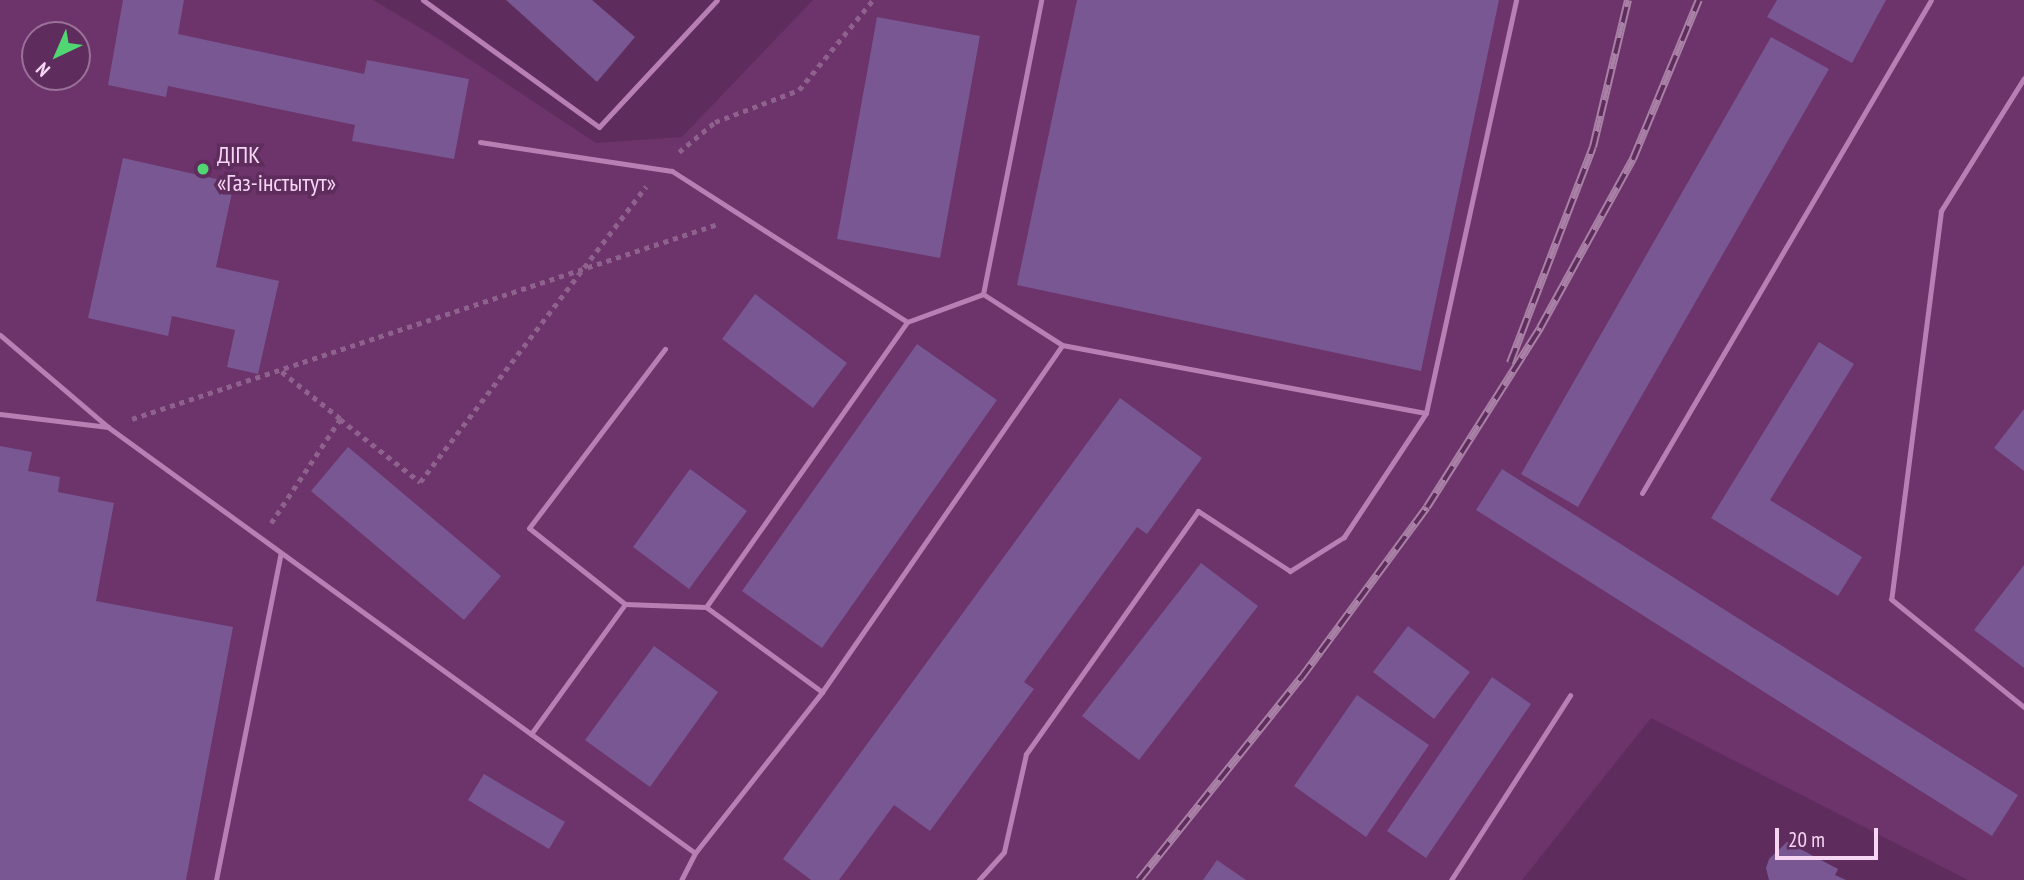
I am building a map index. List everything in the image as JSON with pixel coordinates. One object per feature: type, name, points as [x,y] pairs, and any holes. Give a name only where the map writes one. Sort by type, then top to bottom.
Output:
[{"type":"lane","points":[[423,0],[598,127],[717,0]]},
{"type":"lane","points":[[983,294],[1041,0]]},
{"type":"lane","points":[[979,880],[1004,852],[1026,754],[1198,512],[1290,571],[1343,537],[1426,413],[1516,0]]},
{"type":"lane","points":[[1642,493],[1931,0]]},
{"type":"lane","points":[[2024,78],[1941,211],[1891,599],[2024,707]]},
{"type":"lane","points":[[480,142],[672,171],[907,322]]},
{"type":"lane","points":[[706,607],[907,322],[983,294]]},
{"type":"lane","points":[[983,294],[1062,345],[1426,413]]},
{"type":"lane","points":[[0,335],[108,427],[695,853]]},
{"type":"lane","points":[[681,880],[695,853],[822,692],[1062,345]]},
{"type":"lane","points":[[665,349],[529,528],[625,604],[706,607],[822,692]]},
{"type":"lane","points":[[0,414],[108,427]]},
{"type":"lane","points":[[216,880],[281,553]]},
{"type":"lane","points":[[531,734],[625,604]]},
{"type":"lane","points":[[1451,880],[1570,695]]},
{"type":"path","points":[[279,370],[420,482],[659,169],[715,122],[799,90],[873,0]]},
{"type":"path","points":[[108,427],[742,216]]},
{"type":"path","points":[[261,538],[340,419]]},
{"type":"shaded area","points":[[0,0],[373,0],[442,41],[596,143],[682,137],[813,0],[2024,0],[2024,880],[1968,880],[1651,718],[1522,880],[0,880]]},
{"type":"building","points":[[123,0],[184,0],[178,34],[364,74],[367,60],[469,79],[454,159],[352,141],[355,125],[168,86],[166,97],[108,85]]},
{"type":"building","points":[[506,0],[592,0],[635,37],[597,82]]},
{"type":"building","points":[[1077,0],[1499,0],[1421,371],[1017,285]]},
{"type":"building","points":[[1777,0],[1886,0],[1852,63],[1767,17]]},
{"type":"building","points":[[877,17],[980,36],[940,258],[837,239]]},
{"type":"building","points":[[1771,37],[1829,69],[1578,507],[1521,474]]},
{"type":"building","points":[[123,158],[234,183],[216,267],[279,281],[258,374],[227,367],[235,330],[172,316],[168,336],[88,318]]},
{"type":"building","points":[[755,294],[847,363],[813,408],[722,339]]},
{"type":"building","points":[[1819,342],[1854,364],[1770,500],[1862,557],[1838,596],[1711,518]]},
{"type":"building","points":[[917,344],[997,400],[822,648],[742,591]]},
{"type":"building","points":[[1120,398],[1202,458],[1147,534],[1137,527],[1024,682],[1034,689],[930,831],[894,805],[839,880],[811,880],[783,859]]},
{"type":"building","points":[[2024,409],[2024,471],[1994,448]]},
{"type":"building","points":[[0,446],[32,452],[28,471],[60,477],[58,492],[114,503],[96,601],[233,627],[186,880],[0,880]]},
{"type":"building","points":[[348,447],[501,576],[464,620],[311,491]]},
{"type":"building","points":[[690,469],[747,511],[689,589],[633,547]]},
{"type":"building","points":[[1502,469],[2018,795],[1992,836],[1476,510]]},
{"type":"building","points":[[1201,563],[1258,606],[1139,760],[1082,716]]},
{"type":"building","points":[[2024,565],[2024,668],[1974,630]]},
{"type":"building","points":[[1408,626],[1470,672],[1434,719],[1373,672]]},
{"type":"building","points":[[654,646],[718,692],[650,787],[585,740]]},
{"type":"building","points":[[1492,677],[1531,704],[1426,858],[1387,831]]},
{"type":"building","points":[[1357,695],[1429,745],[1366,837],[1294,786]]},
{"type":"building","points":[[484,774],[565,822],[549,849],[468,800]]},
{"type":"building","points":[[1787,842],[1838,869],[1835,875],[1846,880],[1769,880],[1766,868],[1769,859]]},
{"type":"building","points":[[1217,860],[1246,880],[1203,880]]},
{"type":"railway","points":[[1510,363],[1593,147],[1628,0]]},
{"type":"railway","points":[[1139,880],[1301,678],[1427,507],[1540,328],[1633,159],[1699,0]]},
{"type":"place","name":"ДІПК «Газ-інстытут»","points":[[203,169]]}]
